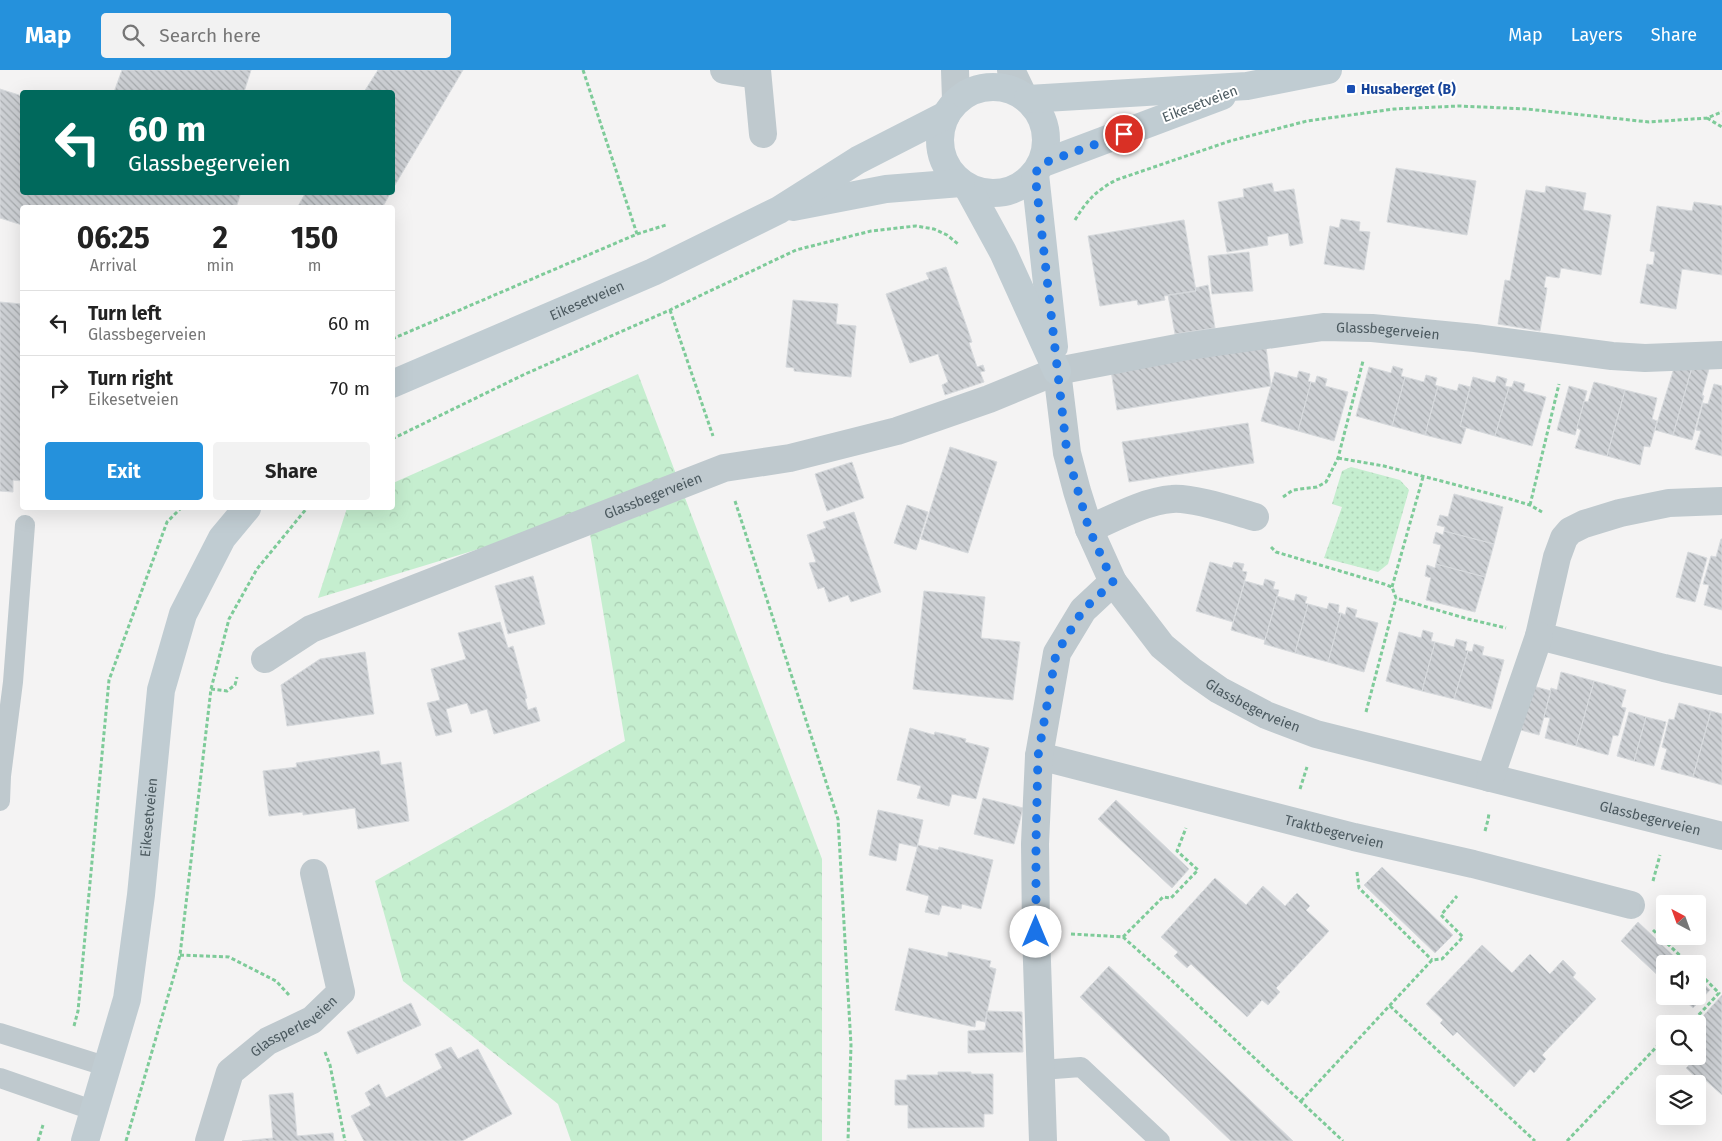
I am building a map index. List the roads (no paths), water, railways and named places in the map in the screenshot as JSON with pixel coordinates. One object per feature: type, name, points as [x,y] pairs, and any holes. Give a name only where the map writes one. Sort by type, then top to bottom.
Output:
[{"type":"main road","name":"Eikesetveien","points":[[1025,97],[1247,86],[1328,70]]},
{"type":"main road","name":"Eikesetveien","points":[[1038,169],[1247,86]]},
{"type":"main road","points":[[1000,87],[1025,97],[1042,118],[1047,141],[1038,169],[1015,189],[992,194],[965,185],[945,164],[939,139],[951,108],[977,89],[1000,87]]},
{"type":"main road","name":"Eikesetveien","points":[[395,383],[653,272],[779,210],[858,160],[951,108]]},
{"type":"main road","name":"Glassbegerveien","points":[[1038,169],[1056,371]]},
{"type":"main road","name":"Eikesetveien","points":[[779,210],[886,189],[965,185]]},
{"type":"main road","name":"Glassbegerveien","points":[[965,185],[1003,252],[1056,371]]},
{"type":"main road","name":"Eikesetveien","points":[[85,1141],[127,999],[141,895],[161,690],[183,614],[222,538],[244,510]]},
{"type":"street","points":[[724,70],[757,72],[763,134]]},
{"type":"street","points":[[951,108],[956,70]]},
{"type":"street","points":[[1011,70],[1025,97]]},
{"type":"street","name":"Glassbegerveien","points":[[265,659],[311,630],[724,468],[790,458],[897,431],[989,399],[1056,371],[1182,347],[1323,327],[1372,328],[1644,358],[1722,355]]},
{"type":"street","name":"Glassbegerveien","points":[[1056,371],[1067,453],[1089,529],[1113,582],[1162,646],[1219,690],[1266,715],[1316,734],[1722,836]]},
{"type":"street","points":[[1089,529],[1126,513],[1173,498],[1197,502],[1255,517]]},
{"type":"street","points":[[1490,778],[1538,636],[1557,557],[1564,538],[1570,531],[1584,524],[1620,513],[1669,502],[1722,500]]},
{"type":"street","points":[[1042,1141],[1036,932],[1038,756],[1056,654],[1083,610],[1113,582]]},
{"type":"street","points":[[1538,636],[1722,681]]},
{"type":"street","name":"Traktbegerveien","points":[[1038,756],[1354,837],[1473,864],[1631,905]]},
{"type":"street","name":"Glassperleveien","points":[[209,1141],[230,1072],[268,1041],[312,1020],[341,992],[314,873]]},
{"type":"lane","points":[[0,801],[1,776],[13,682],[25,525]]},
{"type":"lane","points":[[0,1033],[108,1067]]},
{"type":"lane","points":[[1041,1070],[1081,1066],[1160,1141]]},
{"type":"lane","points":[[0,1078],[95,1111]]},
{"type":"place","name":"Husaberget (B)","points":[[1351,89]]}]
